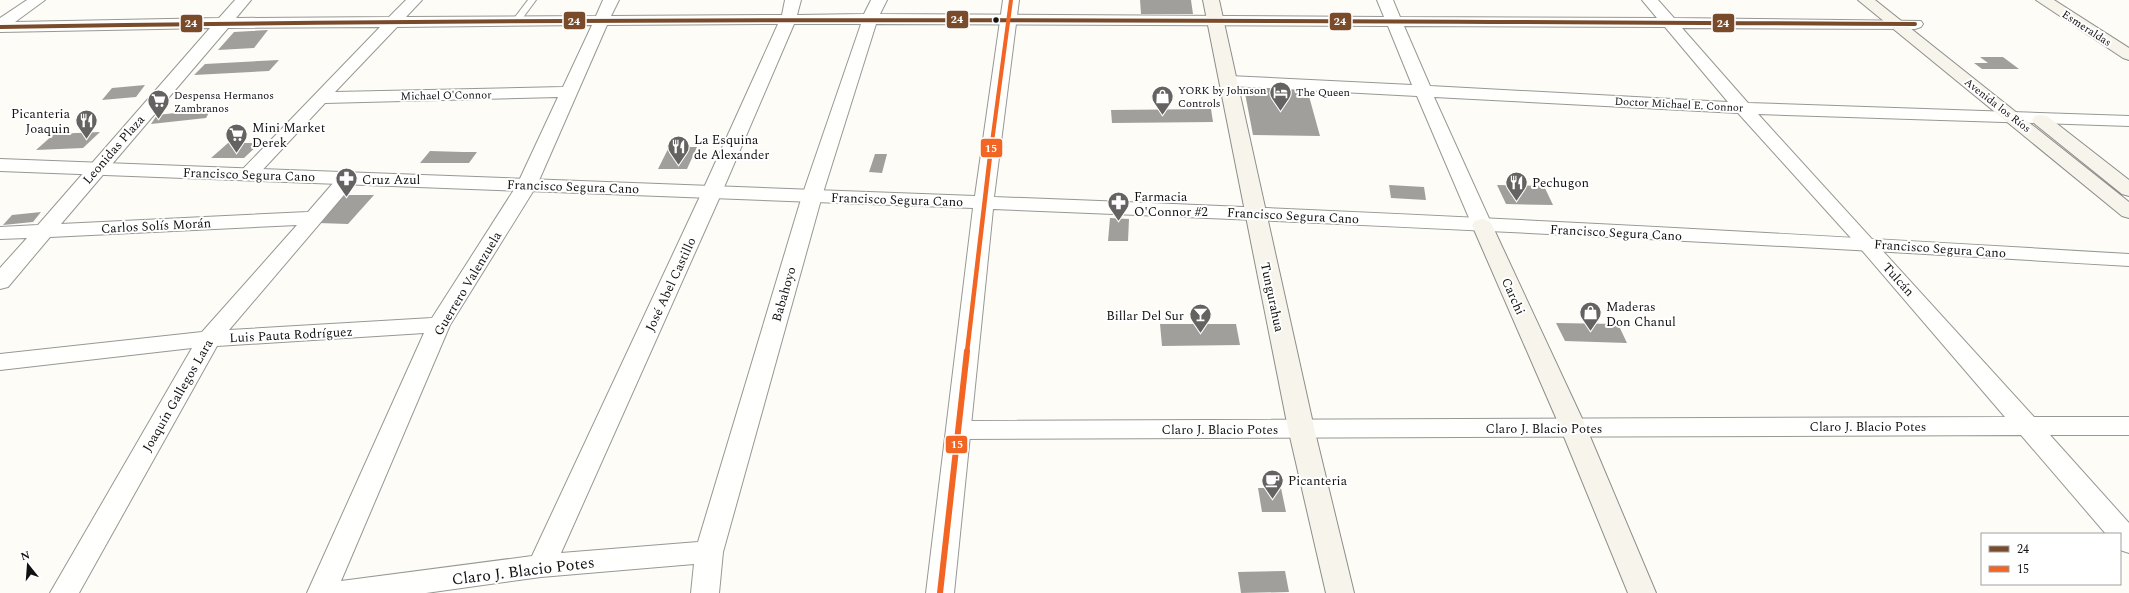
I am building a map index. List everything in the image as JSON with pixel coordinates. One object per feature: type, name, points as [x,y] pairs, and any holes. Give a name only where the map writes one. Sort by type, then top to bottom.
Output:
[{"type":"main road","name":"Avenida los Ríos","points":[[1866,0],[1892,23],[2013,117],[2129,212]]},
{"type":"main road","name":"Avenida los Ríos","points":[[1885,0],[2129,190]]},
{"type":"main road","name":"Esmeraldas","points":[[2044,0],[2129,55]]},
{"type":"main road","name":"Esmeraldas","points":[[2063,0],[2129,43]]},
{"type":"main road","name":"Tungurahua","points":[[1213,10],[1301,428],[1340,593]]},
{"type":"main road","name":"Carchi","points":[[1482,225],[1572,428],[1642,593]]},
{"type":"street","points":[[0,26],[37,0]]},
{"type":"street","name":"Leonidas Plaza","points":[[0,282],[243,0]]},
{"type":"street","points":[[248,174],[414,0]]},
{"type":"street","name":"Guerrero Valenzuela","points":[[321,593],[439,325],[527,185],[611,0]]},
{"type":"street","name":"Carchi","points":[[1385,0],[1482,225]]},
{"type":"street","name":"Tulcán","points":[[1650,0],[1743,108],[1867,244],[2029,426],[2129,542]]},
{"type":"street","points":[[0,26],[602,21],[791,10],[1213,10],[1395,21],[1915,24]]},
{"type":"street","name":"José Abel Castillo","points":[[541,566],[712,192],[791,10]]},
{"type":"street","name":"Babahoyo","points":[[704,593],[709,552],[812,196],[874,10]]},
{"type":"street","points":[[940,593],[960,430],[984,202],[1010,10]]},
{"type":"street","name":"Doctor Michael E. Connor","points":[[1229,81],[1743,108],[2129,121]]},
{"type":"street","name":"Michael O'Connor","points":[[322,98],[570,92]]},
{"type":"street","name":"Francisco Segura Cano","points":[[0,165],[1255,212],[1867,244],[2129,260]]},
{"type":"street","name":"Joaquín Gallegos Lara","points":[[64,593],[208,339],[311,218],[348,178]]},
{"type":"street","name":"Carlos Solís Morán","points":[[0,233],[311,218]]},
{"type":"street","name":"Luis Pauta Rodríguez","points":[[0,362],[208,339],[439,325]]},
{"type":"street","name":"Claro J. Blacio Potes","points":[[960,430],[2129,426]]},
{"type":"street","name":"Claro J. Blacio Potes","points":[[337,593],[541,566],[709,552]]},
{"type":"lane","points":[[516,21],[532,0]]},
{"type":"building","points":[[1140,0],[1191,0],[1193,14],[1141,14]]},
{"type":"building","points":[[268,30],[254,48],[218,50],[234,32]]},
{"type":"building","points":[[1980,57],[2003,57],[2019,69],[1982,69],[1974,63],[1988,63]]},
{"type":"building","points":[[279,60],[269,71],[194,75],[205,64]]},
{"type":"building","points":[[145,85],[136,97],[102,100],[112,88]]},
{"type":"building","name":"The Queen","points":[[1244,88],[1307,89],[1320,136],[1253,135]]},
{"type":"building","points":[[211,109],[206,118],[151,124],[157,115]]},
{"type":"building","name":"YORK by Johnson Controls","points":[[1211,109],[1213,122],[1112,123],[1111,110]]},
{"type":"building","points":[[100,132],[83,148],[36,150],[54,134]]},
{"type":"building","points":[[228,143],[260,143],[244,158],[211,158]]},
{"type":"building","points":[[669,147],[697,147],[687,169],[658,169]]},
{"type":"building","points":[[430,151],[477,152],[469,163],[420,163]]},
{"type":"building","points":[[875,154],[887,154],[882,173],[869,172]]},
{"type":"building","points":[[1389,185],[1424,187],[1426,200],[1391,198]]},
{"type":"building","points":[[1497,185],[1544,186],[1553,205],[1506,204]]},
{"type":"building","points":[[345,195],[374,195],[348,224],[318,223]]},
{"type":"building","points":[[41,212],[33,222],[3,225],[12,215]]},
{"type":"building","points":[[1110,218],[1129,219],[1128,241],[1108,241]]},
{"type":"building","name":"Maderas Don Chanul","points":[[1556,323],[1618,324],[1627,343],[1565,341]]},
{"type":"building","name":"Billar Del Sur","points":[[1160,324],[1236,324],[1240,345],[1162,346]]},
{"type":"building","name":"Picanteria","points":[[1258,488],[1281,488],[1286,512],[1262,512]]},
{"type":"building","points":[[1285,571],[1289,592],[1241,593],[1238,572]]},
{"type":"transit line","name":"15","points":[[940,593],[984,202],[1011,0]]},
{"type":"transit line","name":"24","points":[[0,27],[223,23],[870,19],[1915,24]]},
{"type":"place","name":"The Queen","points":[[1281,112]]},
{"type":"place","name":"YORK by Johnson Controls","points":[[1162,116]]},
{"type":"place","name":"Despensa Hermanos Zambranos","points":[[159,120]]},
{"type":"place","name":"Picanteria Joaquin","points":[[86,140]]},
{"type":"place","name":"Mini Market Derek","points":[[237,154]]},
{"type":"place","name":"La Esquina de Alexander","points":[[678,166]]},
{"type":"place","name":"Cruz Azul","points":[[347,198]]},
{"type":"place","name":"Pechugon","points":[[1516,202]]},
{"type":"place","name":"Farmacia O'Connor #2","points":[[1119,222]]},
{"type":"place","name":"Maderas Don Chanul","points":[[1591,332]]},
{"type":"place","name":"Billar Del Sur","points":[[1200,334]]},
{"type":"place","name":"Picanteria","points":[[1272,500]]}]
